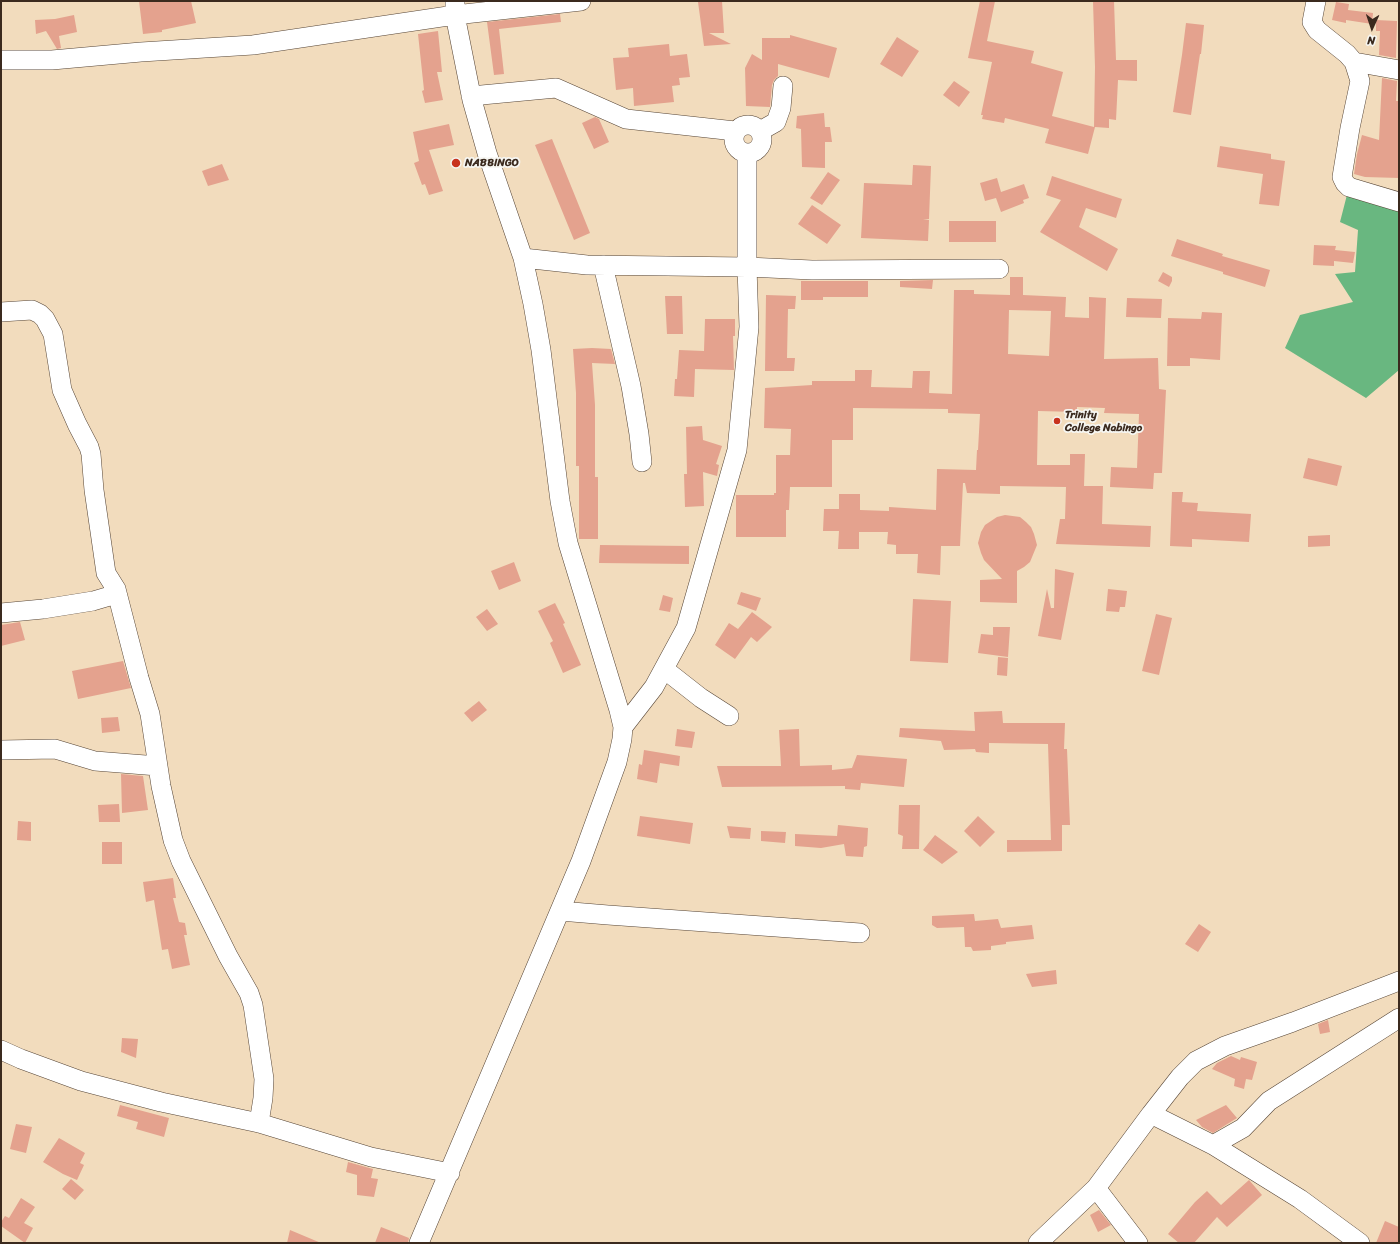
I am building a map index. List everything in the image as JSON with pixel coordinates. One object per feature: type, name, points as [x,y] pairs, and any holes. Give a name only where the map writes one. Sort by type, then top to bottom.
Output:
[{"type":"street","points":[[1,60],[52,60],[140,52],[253,45],[455,8],[582,1]]},
{"type":"street","points":[[1316,1],[1312,22],[1317,30],[1347,54],[1354,62],[1360,81],[1342,177],[1349,187],[1399,202]]},
{"type":"street","points":[[420,1243],[450,1173],[473,1113],[519,1010],[583,854],[617,762],[622,738],[619,710],[568,543],[560,501],[541,350],[523,258],[487,153],[471,96],[455,8]]},
{"type":"street","points":[[1354,62],[1399,70]]},
{"type":"street","points":[[760,131],[776,122],[780,108],[783,86]]},
{"type":"street","points":[[471,96],[556,88],[626,119],[735,132]]},
{"type":"street","points":[[748,125],[753,126],[760,131],[762,140],[759,148],[752,153],[747,154],[742,152],[735,146],[733,141],[735,132],[738,128],[748,125]]},
{"type":"street","points":[[622,727],[654,687],[686,628],[737,450],[749,327],[747,267],[747,154]]},
{"type":"street","points":[[523,258],[587,265],[747,267],[812,270],[999,269]]},
{"type":"street","points":[[603,265],[631,386],[642,462]]},
{"type":"street","points":[[1,312],[32,310],[40,314],[45,319],[53,334],[64,394],[89,447],[103,560],[106,573],[116,589],[150,714],[167,816],[181,861],[228,956],[249,993],[253,1005],[264,1079],[259,1123]]},
{"type":"street","points":[[1,613],[43,609],[93,601],[110,596],[116,589]]},
{"type":"street","points":[[664,669],[701,698],[729,716]]},
{"type":"street","points":[[1,750],[55,749],[95,761],[158,766]]},
{"type":"street","points":[[560,911],[860,933]]},
{"type":"street","points":[[1038,1243],[1096,1188],[1180,1077],[1196,1061],[1225,1046],[1293,1022],[1399,981]]},
{"type":"street","points":[[1212,1146],[1243,1128],[1269,1101],[1399,1018]]},
{"type":"street","points":[[1,1050],[81,1081],[161,1102],[259,1123],[371,1157],[450,1173]]},
{"type":"street","points":[[1151,1114],[1212,1146],[1300,1199],[1360,1243]]},
{"type":"street","points":[[1096,1188],[1138,1243]]},
{"type":"green space","points":[[1349,187],[1399,207],[1399,370],[1366,398],[1285,348],[1300,315],[1353,302],[1335,274],[1355,272],[1358,230],[1340,222]]},
{"type":"building","points":[[139,1],[191,1],[196,23],[162,30],[162,32],[143,34]]},
{"type":"building","points":[[722,1],[724,33],[709,33],[731,44],[704,46],[698,2]]},
{"type":"building","points":[[980,1],[995,1],[987,41],[1034,51],[1031,63],[1063,72],[1052,116],[1094,127],[1095,67],[1093,1],[1114,1],[1116,60],[1137,60],[1137,81],[1118,80],[1116,120],[1109,119],[1109,128],[1095,127],[1088,154],[1045,143],[1049,129],[1005,118],[1004,123],[982,119],[983,115],[981,115],[992,62],[968,58]]},
{"type":"building","points":[[1336,2],[1349,4],[1348,10],[1373,13],[1372,24],[1346,20],[1346,23],[1332,20]]},
{"type":"building","points":[[560,14],[561,22],[499,29],[504,74],[494,75],[487,22]]},
{"type":"building","points":[[74,15],[77,32],[59,36],[61,48],[57,49],[46,31],[36,34],[35,20],[55,19]]},
{"type":"building","points":[[1376,20],[1397,21],[1396,58],[1379,55],[1380,31],[1376,31]]},
{"type":"building","points":[[1186,23],[1204,25],[1191,115],[1173,112]]},
{"type":"building","points":[[438,31],[442,72],[437,72],[443,100],[425,103],[422,91],[424,90],[418,34]]},
{"type":"building","points":[[790,35],[837,48],[829,78],[778,64],[778,76],[772,85],[770,107],[746,106],[745,68],[752,54],[762,60],[762,38],[790,38]]},
{"type":"building","points":[[897,37],[919,51],[902,77],[880,64]]},
{"type":"building","points":[[669,44],[670,56],[687,54],[690,77],[679,78],[680,85],[672,86],[674,102],[634,106],[633,88],[616,90],[613,58],[629,57],[628,48]]},
{"type":"building","points":[[1382,78],[1397,81],[1396,101],[1399,101],[1399,178],[1365,177],[1354,174],[1362,135],[1379,140]]},
{"type":"building","points":[[954,81],[970,92],[959,107],[943,95]]},
{"type":"building","points":[[824,113],[825,127],[830,127],[832,142],[825,142],[825,168],[802,167],[801,129],[796,128],[797,116]]},
{"type":"building","points":[[595,117],[599,119],[609,142],[594,149],[582,123]]},
{"type":"building","points":[[449,124],[454,145],[429,150],[443,191],[429,195],[425,184],[422,185],[414,163],[419,161],[413,132]]},
{"type":"building","points":[[552,139],[590,233],[574,240],[535,145]]},
{"type":"building","points":[[1220,146],[1271,154],[1271,159],[1285,161],[1279,206],[1259,204],[1263,174],[1217,167]]},
{"type":"building","points":[[222,164],[229,180],[208,186],[202,171]]},
{"type":"building","points":[[913,165],[931,166],[929,219],[923,220],[929,220],[928,241],[861,238],[864,183],[912,185]]},
{"type":"building","points":[[828,172],[840,180],[822,205],[810,198]]},
{"type":"building","points":[[1052,176],[1122,199],[1116,218],[1086,208],[1079,227],[1118,249],[1107,271],[1040,232],[1061,200],[1046,195]]},
{"type":"building","points":[[997,178],[1001,192],[1024,184],[1029,198],[1023,200],[1024,203],[1001,212],[996,198],[985,201],[980,183]]},
{"type":"building","points":[[812,205],[841,225],[827,244],[798,224]]},
{"type":"building","points":[[949,221],[996,221],[996,242],[949,242]]},
{"type":"building","points":[[1177,239],[1223,254],[1222,256],[1270,270],[1265,287],[1171,256]]},
{"type":"building","points":[[1314,245],[1336,246],[1335,250],[1355,252],[1353,263],[1334,261],[1334,266],[1313,265]]},
{"type":"building","points":[[1163,272],[1172,277],[1169,287],[1158,281]]},
{"type":"building","points":[[1010,277],[1023,277],[1023,295],[1066,297],[1065,317],[1089,318],[1089,297],[1106,298],[1104,359],[1158,358],[1159,389],[1166,390],[1162,473],[1154,473],[1153,489],[1110,487],[1111,467],[1137,468],[1139,414],[1104,413],[1105,408],[1077,407],[1077,412],[1038,411],[1037,465],[1070,465],[1070,454],[1085,454],[1084,486],[1103,486],[1102,524],[1151,526],[1150,547],[1056,544],[1060,519],[1065,519],[1066,487],[1000,486],[1000,494],[967,493],[965,483],[963,483],[960,546],[941,546],[940,575],[917,573],[918,554],[896,554],[896,545],[887,544],[888,532],[859,532],[859,549],[838,549],[839,531],[823,531],[824,509],[839,509],[839,494],[860,494],[860,510],[889,511],[889,507],[936,510],[937,469],[976,470],[980,414],[948,413],[948,409],[853,408],[853,440],[832,440],[832,487],[790,487],[789,510],[786,510],[786,537],[736,537],[736,495],[774,495],[774,493],[776,493],[776,455],[790,455],[791,429],[764,428],[765,388],[812,385],[812,381],[855,381],[855,370],[872,370],[871,387],[912,388],[913,371],[930,371],[929,393],[952,394],[954,290],[974,290],[974,294],[1010,295]],"holes":[[[1009,310],[1051,311],[1049,356],[1008,354]]]},
{"type":"building","points":[[933,280],[932,289],[900,287],[900,281]]},
{"type":"building","points":[[801,281],[868,281],[868,297],[823,297],[823,300],[801,300]]},
{"type":"building","points":[[766,295],[796,296],[795,309],[788,309],[787,358],[795,358],[794,371],[765,371]]},
{"type":"building","points":[[665,296],[682,296],[683,334],[667,334]]},
{"type":"building","points":[[1127,298],[1162,299],[1161,318],[1126,317]]},
{"type":"building","points":[[1202,312],[1222,313],[1220,360],[1190,358],[1190,366],[1167,366],[1168,318],[1201,319]]},
{"type":"building","points":[[705,319],[735,319],[735,336],[733,336],[734,370],[695,369],[694,397],[674,396],[679,350],[704,351]]},
{"type":"building","points":[[573,349],[611,349],[615,364],[592,363],[595,405],[595,477],[598,477],[598,539],[579,539],[579,466],[576,466],[576,393]]},
{"type":"building","points":[[702,426],[703,440],[722,446],[716,464],[719,465],[717,476],[703,472],[704,506],[685,507],[684,474],[687,474],[686,427]]},
{"type":"building","points":[[1308,458],[1342,466],[1337,486],[1303,478]]},
{"type":"building","points":[[1172,492],[1183,492],[1182,502],[1198,503],[1197,511],[1251,514],[1249,542],[1192,539],[1192,547],[1170,546]]},
{"type":"building","points":[[1005,515],[1020,517],[1026,522],[1031,527],[1037,545],[1030,562],[1017,571],[1017,603],[980,602],[980,580],[1002,579],[984,560],[978,543],[981,532],[985,525],[997,517]]},
{"type":"building","points":[[1330,535],[1330,546],[1308,547],[1308,536]]},
{"type":"building","points":[[600,545],[689,546],[689,564],[599,563]]},
{"type":"building","points":[[514,562],[521,581],[499,590],[491,571]]},
{"type":"building","points":[[1055,569],[1074,573],[1061,640],[1038,636],[1047,589],[1051,608],[1054,608]]},
{"type":"building","points":[[1108,589],[1127,591],[1125,607],[1120,607],[1119,612],[1106,611]]},
{"type":"building","points":[[741,592],[761,598],[756,611],[737,604]]},
{"type":"building","points":[[663,595],[673,598],[670,612],[659,610]]},
{"type":"building","points":[[913,599],[951,601],[948,663],[910,661]]},
{"type":"building","points":[[555,603],[565,623],[563,624],[581,665],[563,673],[550,643],[553,641],[538,611]]},
{"type":"building","points":[[487,609],[498,624],[487,631],[476,617]]},
{"type":"building","points":[[752,612],[772,627],[757,642],[751,637],[735,659],[715,645],[729,623],[738,629]]},
{"type":"building","points":[[1156,614],[1172,618],[1159,675],[1142,671]]},
{"type":"building","points":[[20,622],[25,640],[1,646],[1,625]]},
{"type":"building","points":[[993,627],[1010,627],[1008,657],[978,653],[981,634],[993,635]]},
{"type":"building","points":[[998,657],[1008,658],[1007,676],[997,675]]},
{"type":"building","points":[[123,661],[131,688],[78,699],[72,671]]},
{"type":"building","points":[[479,701],[487,710],[472,722],[464,713]]},
{"type":"building","points":[[1002,711],[1003,723],[1065,723],[1064,749],[1067,749],[1070,825],[1062,825],[1062,851],[1007,852],[1007,840],[1051,840],[1048,744],[989,743],[989,753],[976,752],[975,749],[944,750],[941,741],[899,737],[900,728],[975,731],[974,712]]},
{"type":"building","points":[[118,717],[120,731],[102,733],[101,718]]},
{"type":"building","points":[[677,729],[695,732],[692,748],[675,746]]},
{"type":"building","points":[[799,729],[800,766],[832,765],[832,770],[852,768],[857,755],[907,759],[904,787],[861,783],[860,790],[845,789],[845,786],[722,787],[717,766],[781,766],[779,730]]},
{"type":"building","points":[[644,750],[680,756],[679,766],[660,763],[657,783],[637,779],[639,764],[642,765]]},
{"type":"building","points":[[121,774],[143,776],[148,810],[122,813]]},
{"type":"building","points":[[119,804],[120,822],[99,822],[98,805]]},
{"type":"building","points":[[899,805],[920,805],[919,849],[902,849],[903,836],[898,834]]},
{"type":"building","points":[[640,816],[693,823],[690,844],[637,836]]},
{"type":"building","points":[[978,816],[995,832],[980,847],[964,831]]},
{"type":"building","points":[[18,821],[31,822],[31,841],[17,840]]},
{"type":"building","points":[[838,825],[868,828],[867,846],[864,847],[863,857],[846,856],[844,844],[821,848],[795,846],[795,834],[837,836]]},
{"type":"building","points":[[727,826],[751,828],[750,839],[730,838]]},
{"type":"building","points":[[761,831],[786,832],[785,843],[761,841]]},
{"type":"building","points":[[935,835],[958,852],[942,864],[923,850]]},
{"type":"building","points":[[102,842],[122,842],[122,864],[102,864]]},
{"type":"building","points":[[173,878],[176,898],[173,898],[179,922],[185,923],[187,935],[184,935],[190,965],[172,969],[168,949],[162,950],[154,900],[146,902],[143,882]]},
{"type":"building","points":[[974,914],[975,921],[998,919],[1001,928],[1032,925],[1034,939],[1006,942],[1006,944],[991,946],[991,950],[973,951],[971,947],[965,947],[964,927],[937,928],[932,925],[932,916]]},
{"type":"building","points":[[1199,924],[1211,932],[1198,952],[1185,944]]},
{"type":"building","points":[[1056,970],[1057,984],[1032,987],[1026,974]]},
{"type":"building","points":[[1328,1020],[1330,1032],[1320,1034],[1318,1024]]},
{"type":"building","points":[[122,1038],[138,1039],[136,1058],[121,1052]]},
{"type":"building","points":[[1231,1056],[1240,1060],[1241,1057],[1257,1062],[1252,1080],[1246,1079],[1244,1089],[1234,1086],[1235,1079],[1212,1069],[1217,1063]]},
{"type":"building","points":[[120,1105],[169,1118],[164,1137],[136,1129],[138,1122],[117,1116]]},
{"type":"building","points":[[1226,1105],[1237,1118],[1213,1133],[1202,1127],[1196,1120]]},
{"type":"building","points":[[16,1124],[32,1127],[26,1153],[10,1149]]},
{"type":"building","points":[[59,1138],[85,1153],[80,1163],[84,1165],[77,1180],[63,1174],[43,1162]]},
{"type":"building","points":[[348,1162],[373,1169],[371,1178],[378,1179],[374,1197],[357,1195],[357,1175],[346,1172]]},
{"type":"building","points":[[71,1179],[84,1190],[75,1200],[62,1189]]},
{"type":"building","points":[[1249,1180],[1262,1195],[1227,1227],[1217,1217],[1194,1243],[1179,1243],[1168,1234],[1195,1202],[1207,1191],[1221,1205]]},
{"type":"building","points":[[21,1198],[35,1207],[24,1223],[33,1228],[25,1243],[1,1226],[1,1222],[5,1216],[9,1218]]},
{"type":"building","points":[[1099,1210],[1111,1225],[1098,1232],[1090,1215]]},
{"type":"building","points":[[1385,1221],[1399,1227],[1399,1243],[1376,1243]]},
{"type":"building","points":[[381,1227],[409,1238],[408,1243],[375,1243]]},
{"type":"building","points":[[290,1230],[321,1243],[287,1243]]},
{"type":"place","name":"NABBINGO","points":[[456,163]]},
{"type":"place","name":"Trinity College Nabingo","points":[[1057,421]]}]
